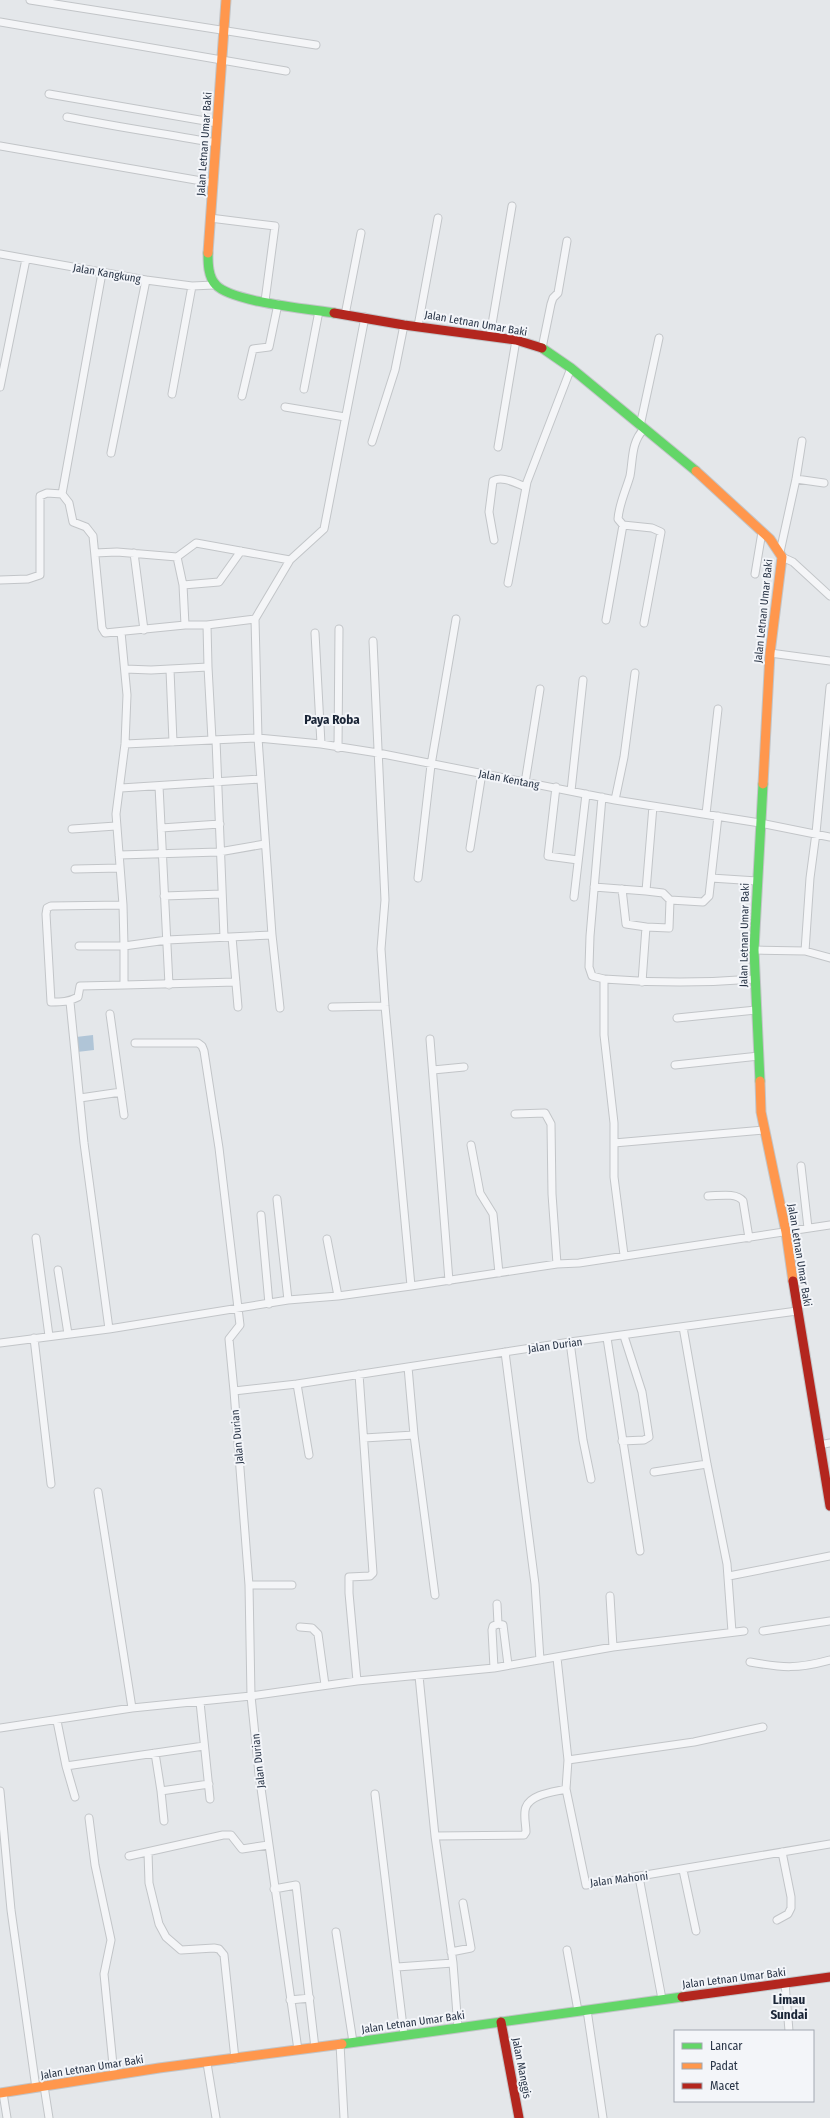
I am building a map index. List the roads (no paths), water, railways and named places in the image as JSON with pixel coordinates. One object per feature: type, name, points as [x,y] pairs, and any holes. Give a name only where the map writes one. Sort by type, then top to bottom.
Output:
[{"type":"street","points":[[30,0],[316,45]]},
{"type":"street","name":"Jalan Letnan Umar Baki","points":[[226,0],[210,218],[208,272],[214,285],[222,291],[278,304],[365,317],[404,325],[516,340],[542,348],[571,368],[696,471],[770,539],[781,554],[781,576],[770,653],[754,950],[761,1112],[786,1232],[797,1311],[830,1506]]},
{"type":"street","points":[[0,22],[286,71]]},
{"type":"street","points":[[49,94],[217,123]]},
{"type":"street","points":[[67,117],[120,128],[166,133],[216,143]]},
{"type":"street","points":[[0,146],[212,183]]},
{"type":"street","points":[[490,336],[512,206]]},
{"type":"street","points":[[210,218],[275,226],[265,301]]},
{"type":"street","points":[[418,326],[438,218]]},
{"type":"street","points":[[345,315],[361,233]]},
{"type":"street","points":[[542,348],[551,304],[553,298],[558,293],[567,241]]},
{"type":"street","name":"Jalan Kangkung","points":[[0,254],[146,280],[192,286],[214,285]]},
{"type":"street","points":[[0,386],[26,259]]},
{"type":"street","points":[[102,273],[62,494],[69,503],[73,522],[86,527],[93,536],[103,631],[108,634],[255,619]]},
{"type":"street","points":[[111,453],[146,280]]},
{"type":"street","points":[[172,394],[192,286]]},
{"type":"street","points":[[242,396],[253,349],[269,347],[278,304]]},
{"type":"street","points":[[304,389],[319,310]]},
{"type":"street","points":[[280,1008],[272,935],[258,738],[255,619],[290,560],[324,529],[365,317]]},
{"type":"street","points":[[372,442],[396,364],[404,325]]},
{"type":"street","points":[[644,623],[661,532],[652,528],[623,525],[619,522],[619,515],[630,474],[630,461],[642,427],[659,338]]},
{"type":"street","points":[[498,447],[516,340]]},
{"type":"street","points":[[508,582],[526,487],[571,368]]},
{"type":"street","points":[[285,407],[345,417]]},
{"type":"street","points":[[802,441],[781,554],[804,571],[830,596]]},
{"type":"street","points":[[494,540],[489,512],[492,481],[497,479],[506,480],[526,487]]},
{"type":"street","points":[[796,479],[824,483]]},
{"type":"street","points":[[0,580],[35,578],[40,574],[40,496],[47,493],[62,494]]},
{"type":"street","points":[[606,620],[623,525]]},
{"type":"street","points":[[755,574],[762,532]]},
{"type":"street","points":[[95,553],[117,552],[177,556],[196,543],[290,560]]},
{"type":"street","points":[[183,584],[219,582],[241,551]]},
{"type":"street","points":[[134,553],[144,630]]},
{"type":"street","points":[[177,556],[183,584],[186,625]]},
{"type":"street","points":[[418,878],[431,765],[456,619]]},
{"type":"street","points":[[207,625],[208,667],[218,782],[220,824],[219,852],[224,937]]},
{"type":"street","points":[[338,748],[339,629]]},
{"type":"street","points":[[122,632],[127,695],[125,744],[121,788],[116,810],[116,826],[123,905],[124,985]]},
{"type":"street","points":[[316,633],[320,744]]},
{"type":"street","points":[[373,641],[385,900],[381,949],[384,1006],[411,1286]]},
{"type":"street","points":[[770,653],[830,661]]},
{"type":"street","points":[[125,669],[170,670],[208,667]]},
{"type":"street","points":[[170,670],[173,742]]},
{"type":"street","points":[[615,800],[624,757],[636,673]]},
{"type":"street","points":[[571,791],[583,680]]},
{"type":"street","points":[[805,950],[809,884],[816,833],[830,688]]},
{"type":"street","points":[[525,783],[540,689]]},
{"type":"street","points":[[706,814],[718,709]]},
{"type":"street","name":"Jalan Kentang","points":[[125,744],[258,738],[320,744],[378,753],[431,765],[482,773],[525,783],[556,787],[615,800],[760,823],[830,837]]},
{"type":"street","points":[[470,848],[482,773]]},
{"type":"street","points":[[121,788],[261,779]]},
{"type":"street","points":[[159,786],[169,985]]},
{"type":"street","points":[[556,787],[548,856],[578,860]]},
{"type":"street","points":[[574,897],[586,794]]},
{"type":"street","points":[[602,797],[589,967],[592,976],[604,979],[642,982],[705,983],[756,979]]},
{"type":"street","points":[[646,891],[653,806]]},
{"type":"street","points":[[594,887],[663,893],[670,900],[703,902],[709,896],[718,816]]},
{"type":"street","points":[[161,828],[220,824]]},
{"type":"street","points":[[72,829],[116,826]]},
{"type":"street","points":[[119,855],[219,852],[265,844]]},
{"type":"street","points":[[75,869],[120,868]]},
{"type":"street","points":[[711,878],[757,881]]},
{"type":"street","points":[[622,889],[626,924],[669,928],[670,900]]},
{"type":"street","points":[[164,896],[222,894]]},
{"type":"street","points":[[123,905],[50,906],[47,908],[46,914],[51,1002],[70,1002],[78,997],[80,986],[169,985],[236,982]]},
{"type":"street","points":[[642,982],[646,927]]},
{"type":"street","points":[[78,946],[124,946],[167,940],[272,935]]},
{"type":"street","points":[[232,937],[238,1007]]},
{"type":"street","points":[[754,950],[805,950],[830,958]]},
{"type":"street","points":[[604,979],[604,1035],[614,1123],[614,1177],[624,1255]]},
{"type":"street","points":[[70,1002],[80,1098],[109,1329]]},
{"type":"street","points":[[332,1007],[384,1006]]},
{"type":"street","points":[[677,1018],[756,1010]]},
{"type":"street","points":[[110,1014],[124,1115]]},
{"type":"street","points":[[430,1039],[449,1281]]},
{"type":"street","points":[[135,1043],[193,1043],[200,1044],[203,1048],[219,1148],[238,1308],[239,1328],[229,1339],[234,1391]]},
{"type":"street","points":[[675,1066],[759,1056]]},
{"type":"street","points":[[433,1070],[464,1067]]},
{"type":"street","points":[[80,1098],[121,1092]]},
{"type":"street","points":[[515,1114],[545,1113],[551,1124],[552,1194],[557,1264]]},
{"type":"street","points":[[614,1143],[764,1130]]},
{"type":"street","points":[[471,1145],[480,1193],[492,1214],[499,1273]]},
{"type":"street","points":[[801,1166],[808,1228]]},
{"type":"street","points":[[708,1196],[734,1196],[743,1201],[749,1238]]},
{"type":"street","points":[[276,1199],[288,1300]]},
{"type":"street","points":[[261,1215],[269,1304]]},
{"type":"street","points":[[0,1343],[109,1329],[288,1300],[338,1296],[449,1281],[557,1264],[579,1263],[830,1225]]},
{"type":"street","points":[[36,1238],[49,1336]]},
{"type":"street","points":[[327,1239],[338,1296]]},
{"type":"street","points":[[58,1270],[68,1334]]},
{"type":"street","name":"Jalan Durian","points":[[298,2050],[268,1845],[251,1696],[249,1585],[234,1391],[297,1384],[570,1342],[624,1336],[797,1311]]},
{"type":"street","points":[[684,1327],[707,1464],[729,1576],[732,1632]]},
{"type":"street","points":[[622,1441],[644,1440],[648,1437],[642,1392],[624,1336]]},
{"type":"street","points":[[34,1338],[51,1484]]},
{"type":"street","points":[[607,1338],[640,1551]]},
{"type":"street","points":[[570,1342],[591,1479]]},
{"type":"street","points":[[505,1352],[535,1584],[540,1660]]},
{"type":"street","points":[[408,1367],[414,1435],[435,1594]]},
{"type":"street","points":[[357,1680],[349,1593],[350,1577],[370,1576],[373,1573],[359,1374]]},
{"type":"street","points":[[297,1384],[309,1455]]},
{"type":"street","points":[[364,1438],[414,1435]]},
{"type":"street","points":[[819,1444],[830,1443]]},
{"type":"street","points":[[654,1472],[707,1464]]},
{"type":"street","points":[[98,1492],[132,1708]]},
{"type":"street","points":[[729,1576],[830,1556]]},
{"type":"street","points":[[249,1585],[292,1584]]},
{"type":"street","points":[[610,1596],[613,1647]]},
{"type":"street","points":[[497,1604],[498,1624]]},
{"type":"street","points":[[764,1631],[830,1621]]},
{"type":"street","points":[[494,1668],[492,1630],[493,1626],[498,1624],[503,1625],[508,1665]]},
{"type":"street","points":[[300,1627],[312,1628],[318,1634],[325,1685]]},
{"type":"street","points":[[0,1728],[57,1721],[132,1708],[251,1696],[357,1680],[419,1676],[494,1668],[613,1647],[744,1631]]},
{"type":"street","name":"Jalan Mahoni","points":[[556,1658],[568,1760],[566,1789],[586,1885],[683,1870],[830,1844]]},
{"type":"street","points":[[750,1662],[780,1667],[806,1667],[830,1660]]},
{"type":"street","points":[[419,1676],[435,1836],[453,1963],[458,2028]]},
{"type":"street","points":[[200,1702],[210,1799]]},
{"type":"street","points":[[57,1721],[66,1766],[75,1797]]},
{"type":"street","points":[[568,1760],[694,1742],[764,1726]]},
{"type":"street","points":[[66,1766],[204,1746]]},
{"type":"street","points":[[155,1753],[164,1820]]},
{"type":"street","points":[[161,1791],[209,1784]]},
{"type":"street","points":[[435,1836],[524,1835],[526,1832],[525,1808],[528,1804],[536,1797],[566,1789]]},
{"type":"street","points":[[0,1791],[11,1910],[40,2087],[49,2118]]},
{"type":"street","points":[[375,1794],[404,2035]]},
{"type":"street","points":[[89,1818],[95,1865],[111,1940],[104,1974],[114,2075]]},
{"type":"street","points":[[129,1856],[227,1835],[231,1835],[242,1848],[268,1845]]},
{"type":"street","points":[[148,1852],[149,1883],[159,1924],[166,1937],[181,1950],[214,1948],[219,1949],[224,1955],[236,2059]]},
{"type":"street","points":[[777,1920],[788,1914],[791,1904],[782,1852]]},
{"type":"street","points":[[683,1870],[696,1931]]},
{"type":"street","points":[[639,1877],[662,1999]]},
{"type":"street","points":[[274,1889],[296,1885],[315,2048]]},
{"type":"street","points":[[451,1952],[471,1948],[463,1903]]},
{"type":"street","points":[[336,1932],[353,2042]]},
{"type":"street","points":[[567,1950],[583,2011],[603,2118]]},
{"type":"street","points":[[397,1967],[453,1963]]},
{"type":"street","name":"Jalan Letnan Umar Baki","points":[[2,2093],[114,2075],[830,1977]]},
{"type":"street","points":[[785,1984],[789,2030]]},
{"type":"street","points":[[290,2000],[310,1998]]},
{"type":"street","name":"Jalan Manggis","points":[[501,2022],[519,2118]]},
{"type":"street","points":[[340,2044],[344,2118]]},
{"type":"street","points":[[207,2063],[216,2118]]},
{"type":"street","points":[[2,2093],[7,2118]]},
{"type":"water","points":[[93,1035],[94,1050],[77,1052],[76,1037]]},
{"type":"district","name":"Paya Roba","points":[[332,719]]},
{"type":"district","name":"Limau Sundai","points":[[789,2006]]}]
